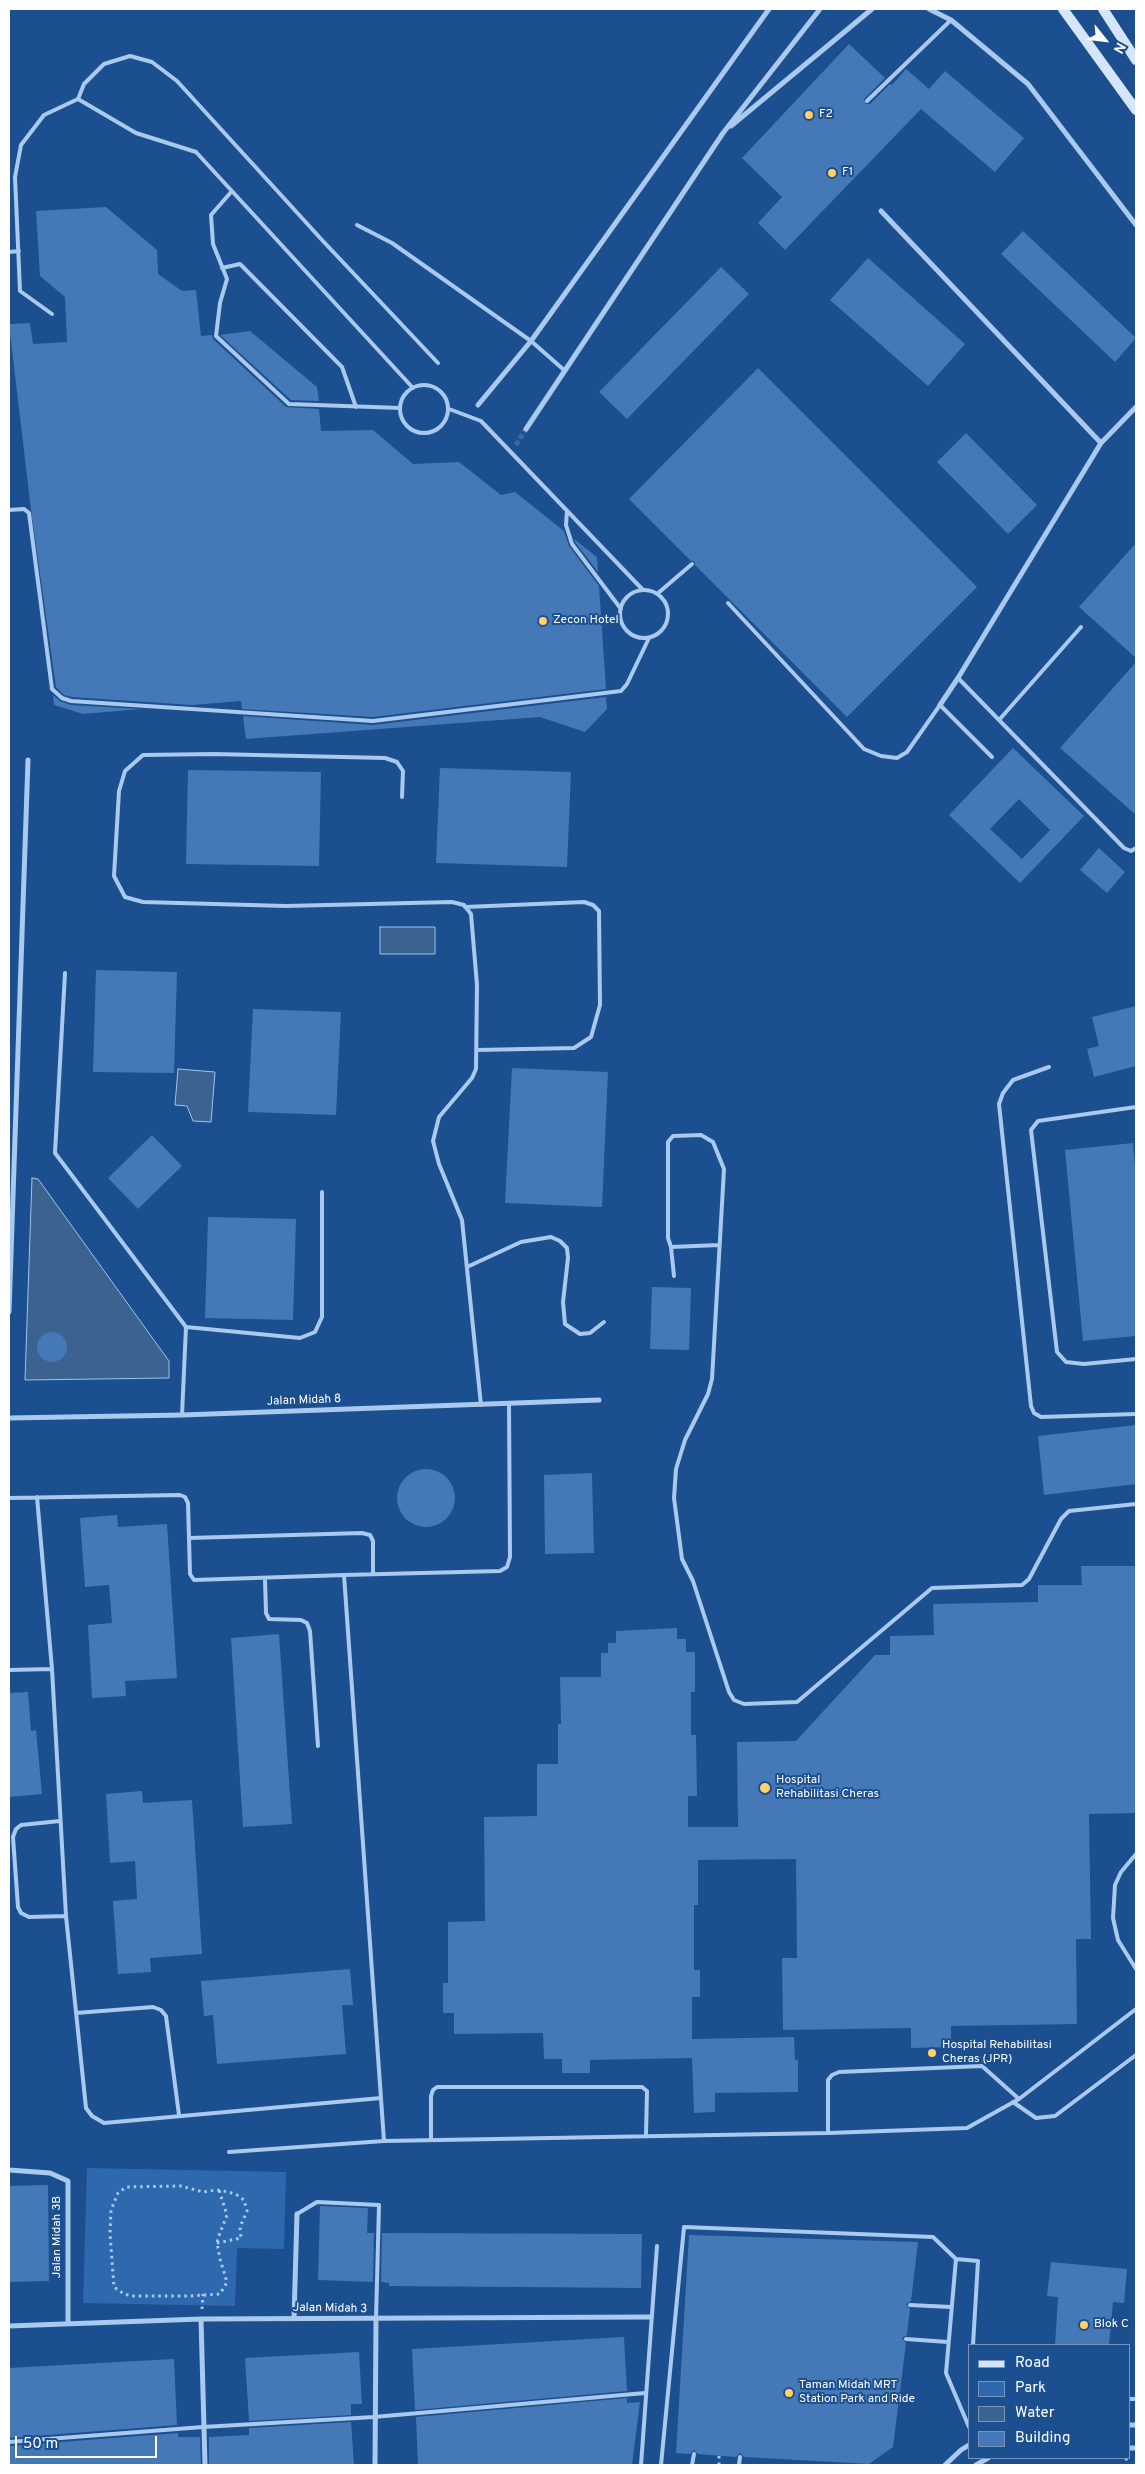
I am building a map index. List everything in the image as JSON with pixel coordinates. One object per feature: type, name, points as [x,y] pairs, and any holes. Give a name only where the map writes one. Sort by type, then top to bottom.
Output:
[{"type":"main road","points":[[1063,9],[1136,110]]},
{"type":"main road","points":[[1103,9],[1136,60]]},
{"type":"street","points":[[478,405],[531,340],[769,9]]},
{"type":"street","points":[[526,429],[723,133],[820,9]]},
{"type":"street","points":[[723,133],[872,9]]},
{"type":"street","points":[[929,9],[951,20],[1028,84],[1136,226]]},
{"type":"street","points":[[881,210],[1101,442]]},
{"type":"street","points":[[940,705],[1101,442],[1136,408]]},
{"type":"street","points":[[9,1312],[28,760]]},
{"type":"street","name":"Jalan Midah 8","points":[[9,1418],[182,1415],[599,1400]]},
{"type":"street","name":"Jalan Midah 3B","points":[[9,2170],[50,2173],[68,2182],[68,2323]]},
{"type":"street","points":[[294,2318],[297,2214]]},
{"type":"street","name":"Jalan Midah 3","points":[[9,2326],[201,2319],[652,2316]]},
{"type":"street","points":[[201,2319],[205,2465]]},
{"type":"street","points":[[375,2465],[376,2319]]},
{"type":"street","points":[[945,2465],[968,2446]]},
{"type":"street","points":[[976,2465],[981,2459]]},
{"type":"lane","points":[[867,101],[951,20]]},
{"type":"lane","points":[[52,314],[20,291],[15,177],[21,146],[44,115],[78,99],[84,84],[104,64],[130,56],[152,62],[177,81],[322,240],[438,363]]},
{"type":"lane","points":[[78,99],[136,133],[196,152],[413,388]]},
{"type":"lane","points":[[232,191],[211,215],[213,244],[227,279],[220,303],[216,336],[289,404],[356,408],[400,408]]},
{"type":"lane","points":[[357,225],[392,243],[531,340],[564,370]]},
{"type":"lane","points":[[9,252],[19,251]]},
{"type":"lane","points":[[222,268],[240,264],[342,367],[356,408]]},
{"type":"lane","points":[[429,385],[443,394],[449,409],[444,424],[432,433],[424,434],[410,429],[404,424],[400,408],[406,393],[413,388],[429,385]]},
{"type":"lane","points":[[449,409],[481,421],[642,590],[658,594],[667,606],[668,622],[663,630],[649,638],[641,638],[627,631],[620,617],[621,609],[628,596],[642,590]]},
{"type":"lane","points":[[9,510],[24,509],[29,513],[52,689],[62,698],[71,701],[373,721],[620,691],[627,684],[649,638]]},
{"type":"lane","points":[[567,511],[566,525],[572,544],[621,609]]},
{"type":"lane","points":[[658,594],[692,564]]},
{"type":"lane","points":[[728,603],[864,748],[881,756],[897,758],[907,752],[940,705],[992,757]]},
{"type":"lane","points":[[999,720],[1081,627]]},
{"type":"lane","points":[[958,678],[1124,848],[1131,851],[1136,848]]},
{"type":"lane","points":[[402,797],[403,771],[397,762],[385,758],[214,754],[142,755],[125,771],[119,791],[114,876],[125,897],[143,902],[286,906],[452,902],[465,907],[584,902],[593,905],[599,911],[600,1005],[591,1038],[574,1048],[477,1050]]},
{"type":"lane","points":[[465,907],[471,914],[477,985],[476,1069],[472,1078],[440,1117],[433,1141],[439,1164],[462,1220],[481,1404]]},
{"type":"lane","points":[[65,973],[55,1153],[186,1327],[182,1415]]},
{"type":"lane","points":[[1049,1067],[1013,1080],[1003,1093],[999,1104],[1031,1406],[1034,1413],[1041,1417],[1136,1414]]},
{"type":"lane","points":[[1136,1107],[1038,1121],[1031,1130],[1053,1336],[1057,1352],[1066,1362],[1084,1364],[1136,1359]]},
{"type":"lane","points":[[674,1276],[672,1247],[668,1238],[668,1142],[673,1136],[701,1135],[713,1142],[724,1169],[712,1379],[708,1394],[685,1440],[676,1469],[674,1498],[682,1559],[693,1582],[729,1692],[734,1700],[744,1704],[797,1702],[932,1588],[1022,1584],[1029,1579],[1061,1519],[1069,1511],[1136,1504]]},
{"type":"lane","points":[[186,1327],[300,1338],[314,1332],[322,1317],[322,1192]]},
{"type":"lane","points":[[467,1268],[521,1242],[550,1238],[560,1241],[566,1248],[568,1258],[563,1302],[565,1324],[580,1334],[590,1333],[604,1322]]},
{"type":"lane","points":[[672,1247],[719,1245]]},
{"type":"lane","points":[[9,1498],[180,1495],[185,1497],[188,1503],[190,1574],[194,1580],[500,1571],[508,1567],[510,1557],[509,1403]]},
{"type":"lane","points":[[36,1497],[52,1668],[66,1916],[86,2108],[92,2116],[104,2123],[381,2098]]},
{"type":"lane","points":[[189,1538],[362,1533],[370,1535],[373,1541],[373,1574]]},
{"type":"lane","points":[[344,1575],[384,2142]]},
{"type":"lane","points":[[265,1579],[266,1613],[268,1619],[301,1620],[307,1624],[310,1631],[318,1746]]},
{"type":"lane","points":[[9,1670],[52,1668]]},
{"type":"lane","points":[[60,1821],[21,1825],[16,1829],[13,1837],[18,1906],[21,1913],[29,1917],[66,1916]]},
{"type":"lane","points":[[1136,1854],[1121,1872],[1115,1885],[1113,1918],[1118,1940],[1136,1969]]},
{"type":"lane","points":[[76,2013],[153,2007],[161,2010],[166,2016],[179,2115]]},
{"type":"lane","points":[[229,2152],[431,2140],[828,2133],[967,2128],[1019,2100],[1136,2009]]},
{"type":"lane","points":[[1013,2102],[1036,2118],[1055,2116],[1136,2055]]},
{"type":"lane","points":[[828,2133],[828,2080],[832,2075],[839,2072],[982,2066],[1019,2100]]},
{"type":"lane","points":[[431,2140],[431,2096],[433,2090],[437,2087],[642,2087],[646,2092],[646,2135]]},
{"type":"lane","points":[[297,2214],[317,2202],[379,2205],[376,2319]]},
{"type":"lane","points":[[661,2465],[684,2227],[933,2237],[956,2259],[978,2261],[973,2344]]},
{"type":"lane","points":[[641,2465],[657,2246]]},
{"type":"lane","points":[[956,2259],[946,2373],[968,2425]]},
{"type":"lane","points":[[910,2305],[951,2307]]},
{"type":"lane","points":[[906,2339],[948,2342]]},
{"type":"lane","points":[[9,2442],[203,2427],[374,2417],[645,2393]]},
{"type":"lane","points":[[692,2465],[694,2454]]},
{"type":"lane","points":[[740,2457],[740,2465]]},
{"type":"path","points":[[217,2243],[242,2238],[240,2227],[246,2211],[244,2200],[237,2195],[220,2190],[203,2192],[181,2186],[126,2187],[118,2193],[111,2210],[110,2234],[114,2287],[124,2294],[132,2296],[220,2294],[227,2282],[217,2243],[227,2215],[220,2190]]},
{"type":"path","points":[[719,2456],[719,2465]]},
{"type":"green space","points":[[87,2168],[286,2172],[284,2249],[237,2248],[235,2306],[83,2303]]},
{"type":"water","points":[[380,927],[435,927],[435,954],[380,954]]},
{"type":"water","points":[[178,1069],[215,1072],[211,1122],[193,1121],[187,1106],[175,1105]]},
{"type":"water","points":[[32,1178],[38,1179],[169,1361],[169,1378],[25,1380]]},
{"type":"building","points":[[849,44],[885,78],[864,99],[866,104],[870,104],[890,84],[892,85],[906,69],[929,89],[945,71],[1024,138],[995,172],[921,109],[785,250],[758,223],[782,197],[742,158]]},
{"type":"building","points":[[106,207],[157,250],[158,274],[182,291],[196,290],[201,336],[212,335],[213,339],[286,407],[319,409],[321,431],[373,430],[413,464],[459,462],[501,495],[515,492],[564,531],[569,546],[599,586],[606,689],[373,717],[242,709],[241,701],[192,705],[64,695],[56,687],[31,510],[9,324],[30,323],[33,344],[67,342],[65,297],[40,276],[36,211]]},
{"type":"building","points":[[1023,231],[1136,338],[1115,362],[1001,254]]},
{"type":"building","points":[[868,258],[965,344],[928,386],[830,300]]},
{"type":"building","points":[[721,267],[749,294],[627,419],[599,392]]},
{"type":"building","points":[[250,331],[317,387],[319,401],[291,400],[220,335]]},
{"type":"building","points":[[758,368],[977,587],[847,717],[695,565],[694,561],[691,561],[629,499]]},
{"type":"building","points":[[966,433],[1037,505],[1008,534],[937,462]]},
{"type":"building","points":[[574,539],[597,557],[598,572],[575,542]]},
{"type":"building","points":[[1136,543],[1136,658],[1079,607]]},
{"type":"building","points":[[1136,662],[1136,815],[1060,748]]},
{"type":"building","points":[[53,695],[60,701],[71,705],[141,709],[83,714],[54,705]]},
{"type":"building","points":[[606,697],[607,709],[585,732],[540,717],[246,739],[243,716],[373,725]]},
{"type":"building","points":[[1013,748],[1084,816],[1020,883],[949,815]],"holes":[[[1019,799],[1050,830],[1022,859],[990,829]]]},
{"type":"building","points":[[440,768],[571,772],[567,867],[436,863]]},
{"type":"building","points":[[188,770],[321,772],[319,866],[186,864]]},
{"type":"building","points":[[1099,848],[1125,872],[1107,893],[1080,870]]},
{"type":"building","points":[[96,970],[177,972],[174,1073],[93,1072]]},
{"type":"building","points":[[1136,1006],[1136,1066],[1094,1077],[1087,1049],[1099,1046],[1092,1017]]},
{"type":"building","points":[[253,1009],[341,1012],[336,1115],[248,1112]]},
{"type":"building","points":[[512,1068],[608,1072],[602,1207],[505,1203]]},
{"type":"building","points":[[152,1135],[182,1166],[138,1209],[108,1178]]},
{"type":"building","points":[[1133,1143],[1136,1180],[1136,1336],[1083,1341],[1065,1150]]},
{"type":"building","points":[[208,1217],[296,1219],[293,1320],[205,1318]]},
{"type":"building","points":[[652,1287],[691,1288],[689,1350],[650,1349]]},
{"type":"building","points":[[52,1332],[63,1336],[67,1347],[63,1358],[52,1362],[41,1358],[37,1347],[41,1336]]},
{"type":"building","points":[[1136,1425],[1136,1484],[1044,1495],[1038,1436]]},
{"type":"building","points":[[420,1469],[432,1469],[442,1473],[451,1482],[455,1504],[447,1519],[432,1527],[420,1527],[410,1523],[401,1514],[397,1504],[397,1492],[401,1482],[410,1473]]},
{"type":"building","points":[[592,1473],[594,1553],[545,1554],[544,1475]]},
{"type":"building","points":[[117,1515],[118,1527],[167,1524],[177,1678],[125,1681],[126,1696],[92,1698],[88,1625],[112,1623],[109,1585],[85,1587],[80,1518]]},
{"type":"building","points":[[1081,1566],[1136,1566],[1136,1813],[1089,1814],[1091,1939],[1076,1939],[1077,2024],[951,2026],[951,2047],[911,2048],[911,2028],[783,2030],[782,1958],[797,1958],[796,1859],[698,1860],[698,1905],[694,1905],[694,1970],[700,1970],[700,1997],[692,1997],[692,2039],[794,2037],[795,2060],[798,2060],[798,2092],[715,2093],[715,2112],[694,2113],[692,2058],[590,2060],[590,2073],[562,2073],[562,2059],[544,2059],[543,2033],[454,2034],[454,2013],[443,2013],[443,1983],[448,1983],[448,1922],[485,1921],[484,1817],[537,1816],[537,1764],[558,1764],[558,1724],[561,1724],[560,1677],[601,1677],[601,1653],[608,1653],[608,1643],[616,1643],[616,1631],[677,1628],[677,1639],[686,1639],[686,1652],[695,1652],[695,1692],[691,1692],[691,1735],[696,1735],[697,1796],[688,1796],[688,1827],[738,1827],[737,1742],[796,1741],[875,1655],[890,1655],[890,1636],[934,1635],[933,1604],[1038,1602],[1038,1585],[1082,1585]]},
{"type":"building","points":[[279,1634],[292,1824],[243,1827],[231,1638]]},
{"type":"building","points":[[28,1692],[31,1731],[36,1730],[42,1794],[9,1797],[9,1693]]},
{"type":"building","points":[[142,1791],[143,1803],[192,1800],[202,1954],[150,1958],[151,1972],[118,1974],[113,1901],[137,1899],[135,1861],[110,1863],[106,1794]]},
{"type":"building","points":[[350,1969],[353,2005],[342,2005],[346,2054],[217,2064],[213,2015],[204,2016],[201,1981]]},
{"type":"building","points":[[48,2185],[49,2281],[9,2282],[9,2186]]},
{"type":"building","points":[[320,2206],[368,2208],[367,2233],[374,2233],[373,2282],[318,2280]]},
{"type":"building","points":[[382,2233],[642,2234],[641,2288],[389,2286],[389,2283],[381,2282]]},
{"type":"building","name":"Taman Midah MRT Station Park and Ride","points":[[689,2235],[918,2242],[911,2301],[906,2304],[910,2309],[907,2335],[902,2338],[906,2343],[893,2447],[869,2464],[744,2457],[740,2453],[736,2457],[698,2454],[694,2450],[690,2454],[676,2453]]},
{"type":"building","points":[[1051,2262],[1127,2269],[1124,2303],[1113,2302],[1109,2344],[1055,2344],[1058,2297],[1047,2296]]},
{"type":"building","points":[[624,2337],[627,2391],[415,2410],[412,2349]]},
{"type":"building","points":[[359,2352],[362,2404],[351,2404],[351,2415],[249,2421],[245,2358]]},
{"type":"building","points":[[174,2359],[177,2425],[9,2438],[9,2368]]},
{"type":"building","points":[[627,2398],[627,2403],[640,2402],[632,2465],[418,2465],[416,2417]]},
{"type":"building","points":[[351,2422],[354,2465],[209,2465],[209,2437],[249,2435],[249,2428]]},
{"type":"building","points":[[178,2433],[178,2437],[200,2437],[201,2465],[9,2465],[9,2446]]},
{"type":"tunnel","points":[[516,445],[526,429]]},
{"type":"place","name":"F2","points":[[809,115]]},
{"type":"place","name":"F1","points":[[832,173]]},
{"type":"place","name":"Zecon Hotel","points":[[543,621]]},
{"type":"place","name":"Hospital Rehabilitasi Cheras","points":[[765,1788]]},
{"type":"place","name":"Hospital Rehabilitasi Cheras (JPR)","points":[[932,2053]]},
{"type":"place","name":"Blok C","points":[[1084,2325]]},
{"type":"place","name":"Taman Midah MRT Station Park and Ride","points":[[789,2393]]}]
